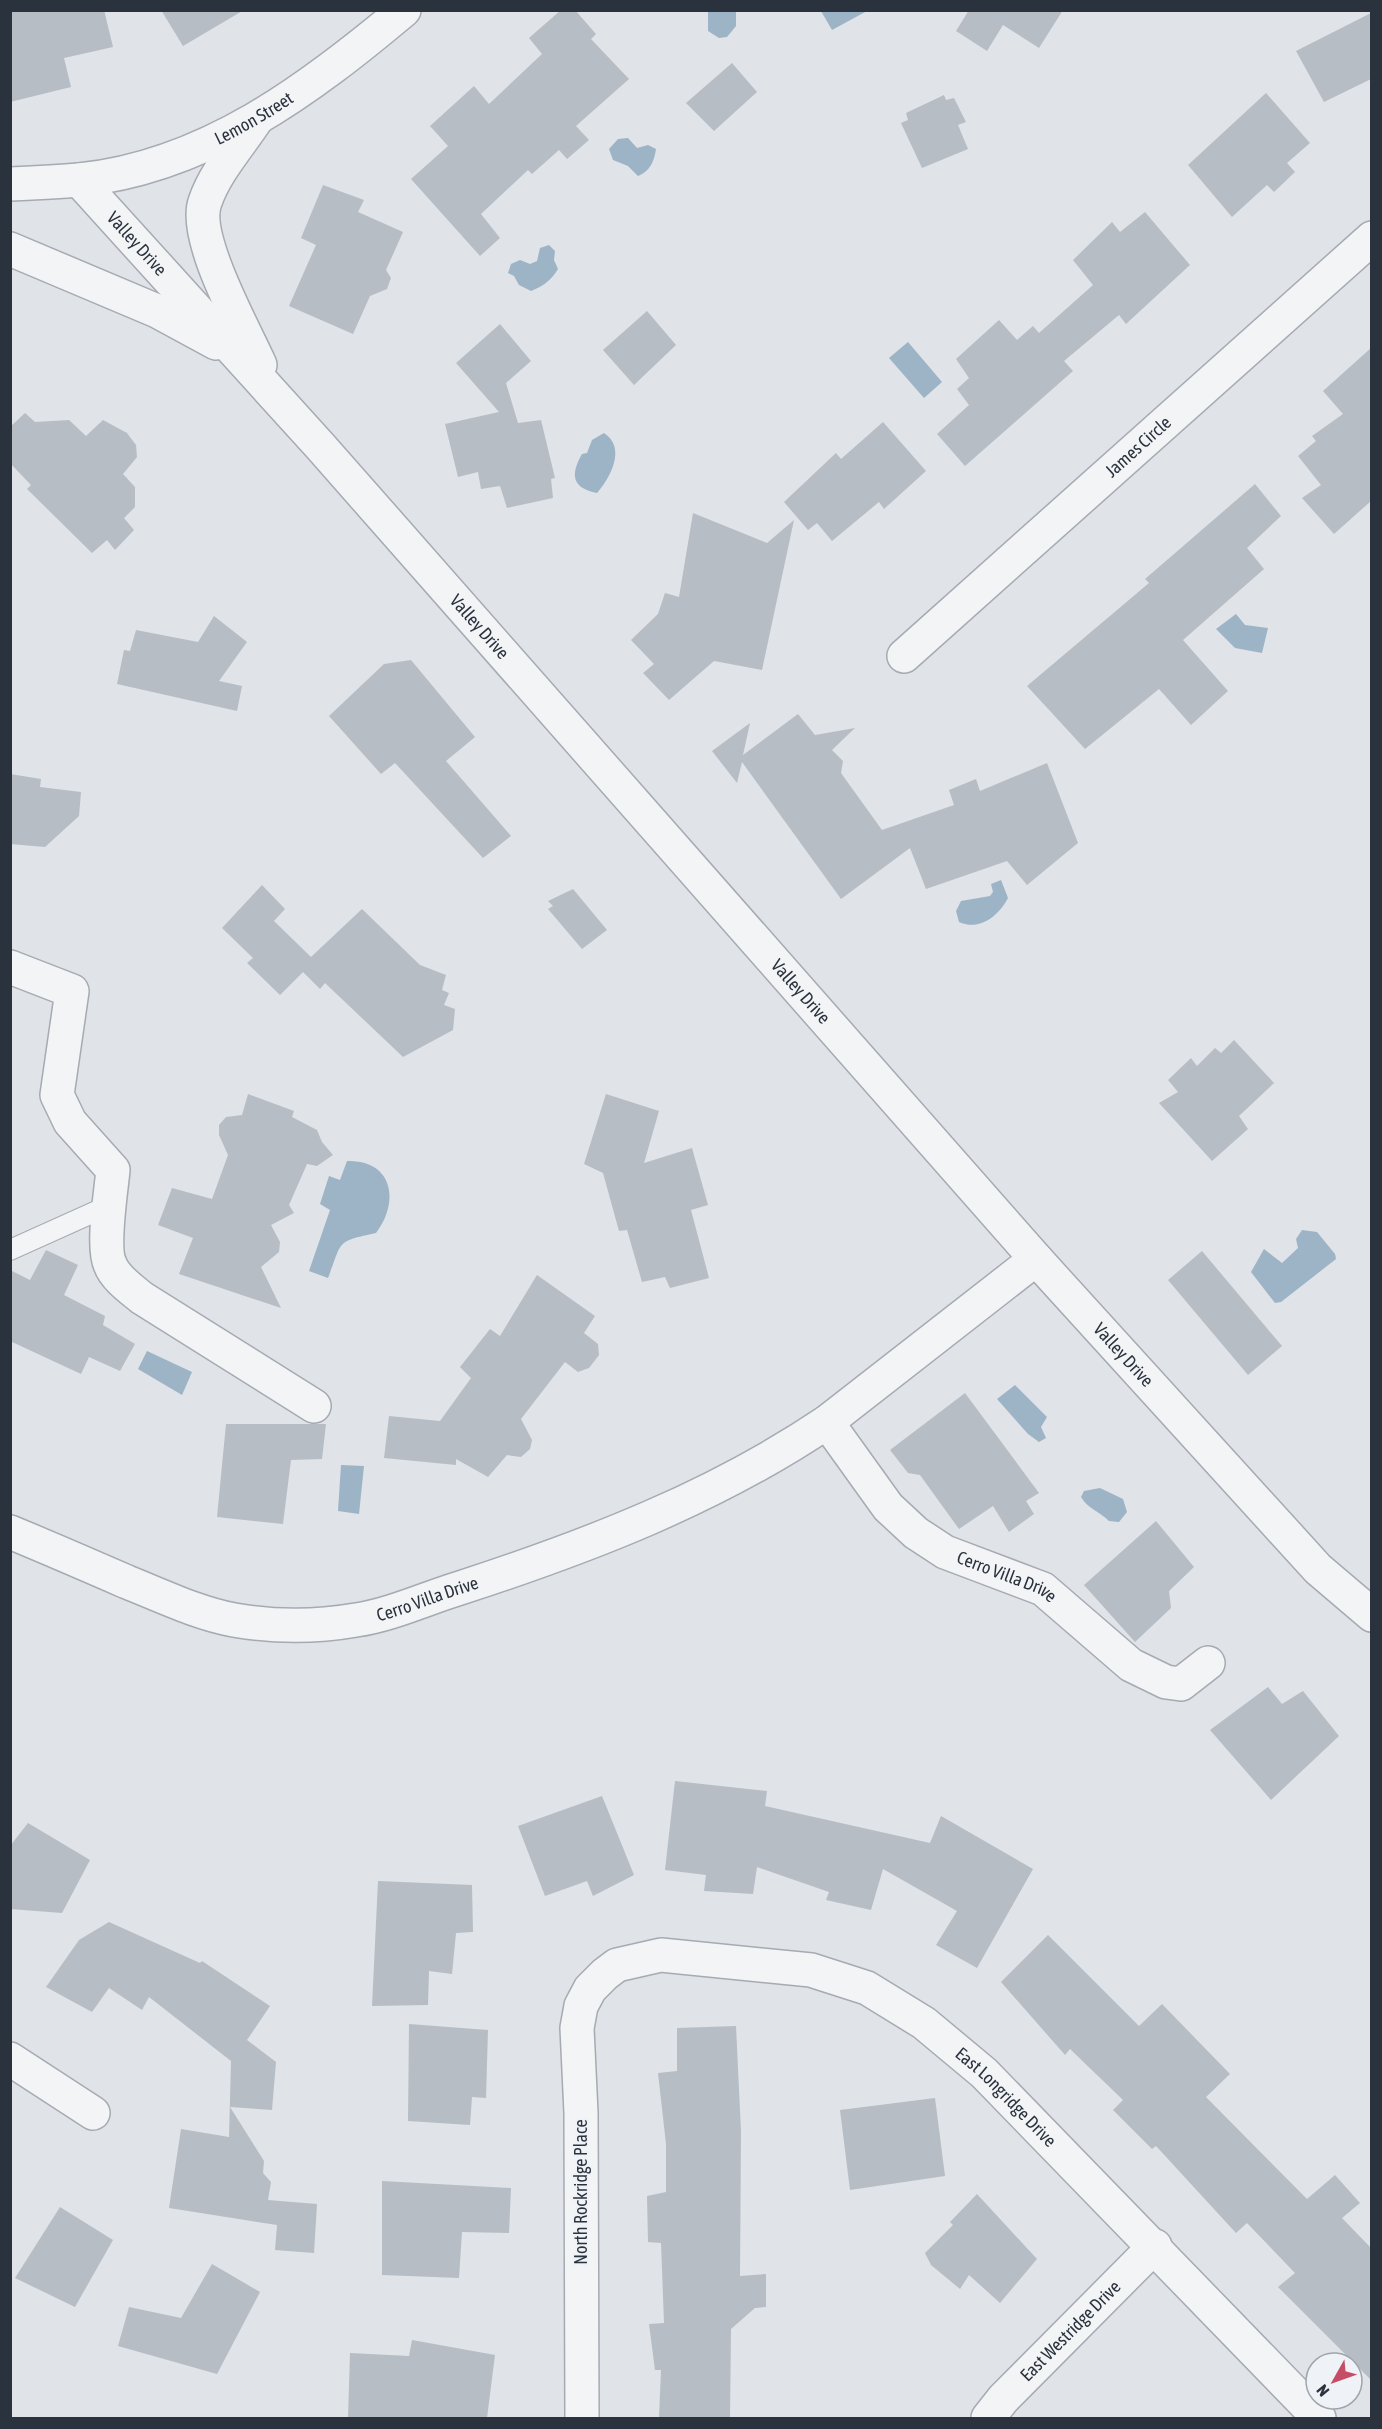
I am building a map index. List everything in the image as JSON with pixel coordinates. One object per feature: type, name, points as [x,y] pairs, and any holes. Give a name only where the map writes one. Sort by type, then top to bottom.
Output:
[{"type":"street","name":"Lemon Street","points":[[80,180],[177,155],[256,119],[321,78],[404,10]]},
{"type":"street","points":[[256,119],[216,177],[204,204],[202,227],[208,251],[272,391]]},
{"type":"street","points":[[10,184],[80,180]]},
{"type":"street","name":"Valley Drive","points":[[80,180],[272,391],[1036,1259],[1318,1569],[1371,1615]]},
{"type":"street","name":"James Circle","points":[[904,656],[1371,238]]},
{"type":"street","name":"Valley Drive","points":[[10,249],[157,312],[241,358]]},
{"type":"street","points":[[10,968],[72,990],[57,1095],[70,1122],[113,1170],[109,1264],[120,1279],[142,1298],[314,1406]]},
{"type":"street","name":"Cerro Villa Drive","points":[[10,1532],[187,1607],[234,1620],[277,1625],[319,1625],[349,1621],[513,1570],[666,1513],[706,1494],[782,1452],[827,1422],[1036,1259]]},
{"type":"street","name":"Cerro Villa Drive","points":[[827,1422],[888,1507],[916,1533],[945,1552],[1043,1589],[1143,1673],[1181,1684],[1208,1663]]},
{"type":"street","name":"East Longridge Drive","points":[[605,1974],[617,1965],[661,1955],[811,1970],[867,1988],[924,2023],[984,2073],[1155,2246],[1319,2418]]},
{"type":"street","name":"North Rockridge Place","points":[[582,2418],[581,2113],[577,2028],[586,1998],[605,1974]]},
{"type":"street","points":[[10,2059],[93,2113]]},
{"type":"street","name":"East Westridge Drive","points":[[988,2418],[1002,2399],[1155,2246]]},
{"type":"lane","points":[[10,1250],[110,1205]]},
{"type":"water","points":[[708,11],[736,11],[736,26],[727,37],[719,38],[708,31]]},
{"type":"water","points":[[821,11],[867,11],[832,30]]},
{"type":"water","points":[[628,138],[637,148],[648,145],[656,149],[651,166],[638,176],[628,166],[613,160],[609,149],[618,139]]},
{"type":"water","points":[[549,245],[555,251],[554,260],[558,269],[555,273],[543,285],[531,291],[519,285],[514,276],[508,273],[511,264],[520,260],[530,264],[537,261],[540,248]]},
{"type":"water","points":[[908,342],[942,382],[924,398],[889,358]]},
{"type":"water","points":[[604,433],[611,439],[615,455],[611,471],[597,493],[582,488],[575,474],[582,454],[587,453],[592,440]]},
{"type":"water","points":[[1236,614],[1245,625],[1268,628],[1262,653],[1235,648],[1216,629]]},
{"type":"water","points":[[1001,880],[1008,898],[999,911],[987,920],[974,925],[959,922],[956,911],[961,901],[990,896],[993,892],[991,884]]},
{"type":"water","points":[[347,1161],[362,1162],[374,1167],[383,1175],[390,1196],[384,1221],[376,1233],[353,1238],[342,1245],[328,1278],[309,1271],[330,1210],[320,1204],[329,1176],[340,1180]]},
{"type":"water","points":[[1302,1230],[1317,1232],[1335,1254],[1336,1259],[1281,1302],[1275,1303],[1251,1272],[1264,1249],[1282,1263],[1298,1248],[1296,1239]]},
{"type":"water","points":[[147,1351],[192,1372],[182,1395],[138,1369]]},
{"type":"water","points":[[1015,1385],[1047,1417],[1041,1427],[1046,1438],[1039,1442],[1028,1434],[997,1399]]},
{"type":"water","points":[[341,1465],[364,1466],[359,1514],[338,1511]]},
{"type":"water","points":[[1100,1488],[1123,1499],[1127,1512],[1119,1522],[1109,1521],[1081,1497],[1084,1491]]},
{"type":"building","points":[[10,10],[104,10],[113,47],[64,58],[71,87],[10,102]]},
{"type":"building","points":[[161,10],[244,10],[183,46]]},
{"type":"building","points":[[561,10],[575,10],[596,34],[591,39],[629,79],[576,126],[589,140],[567,159],[559,150],[532,174],[528,170],[481,214],[500,238],[480,256],[411,179],[448,146],[430,126],[474,86],[489,104],[542,54],[529,38]]},
{"type":"building","points":[[969,10],[1063,10],[1039,48],[1003,25],[987,51],[956,31]]},
{"type":"building","points":[[1371,13],[1371,79],[1324,102],[1296,51]]},
{"type":"building","points":[[732,63],[757,92],[714,131],[686,103]]},
{"type":"building","points":[[1266,93],[1310,143],[1287,163],[1295,172],[1274,192],[1267,185],[1232,217],[1188,165]]},
{"type":"building","points":[[944,95],[946,100],[954,98],[966,122],[958,125],[968,149],[922,168],[901,123],[908,120],[906,113]]},
{"type":"building","points":[[323,185],[364,200],[358,212],[403,232],[386,270],[391,278],[387,289],[370,296],[353,334],[289,306],[316,245],[301,238]]},
{"type":"building","points":[[1145,212],[1190,265],[1126,324],[1119,315],[1064,361],[1073,371],[965,466],[937,434],[969,405],[957,389],[969,378],[956,359],[999,320],[1017,340],[1033,326],[1039,333],[1093,285],[1073,260],[1112,222],[1120,232]]},
{"type":"building","points":[[647,311],[676,345],[634,385],[603,350]]},
{"type":"building","points":[[500,324],[531,361],[506,383],[518,423],[541,420],[555,478],[551,479],[553,498],[507,508],[500,486],[481,489],[478,472],[458,477],[445,424],[499,412],[456,363]]},
{"type":"building","points":[[1371,348],[1371,501],[1334,534],[1302,498],[1321,485],[1298,456],[1316,441],[1312,436],[1343,414],[1323,391]]},
{"type":"building","points":[[25,413],[35,422],[69,420],[86,436],[103,420],[127,433],[136,445],[137,457],[123,474],[135,487],[135,507],[124,518],[134,530],[115,550],[107,540],[92,553],[27,489],[31,485],[10,463],[10,427]]},
{"type":"building","points":[[883,422],[926,471],[884,509],[879,502],[832,541],[817,523],[808,530],[784,502],[836,453],[841,459]]},
{"type":"building","points":[[1255,484],[1281,516],[1247,548],[1264,569],[1183,640],[1228,691],[1191,725],[1159,689],[1085,749],[1027,686],[1149,583],[1145,579]]},
{"type":"building","points":[[693,513],[767,543],[794,520],[762,670],[714,661],[669,700],[643,673],[654,664],[631,640],[658,614],[665,593],[679,597]]},
{"type":"building","points":[[214,616],[247,642],[219,681],[242,686],[237,711],[117,684],[124,650],[130,651],[136,630],[198,642]]},
{"type":"building","points":[[411,660],[475,737],[446,761],[511,836],[483,858],[395,763],[381,774],[329,716],[384,664]]},
{"type":"building","points":[[798,714],[815,735],[855,728],[832,750],[843,761],[841,773],[882,830],[954,805],[949,790],[976,779],[980,791],[1047,763],[1078,843],[1027,885],[1007,861],[926,889],[910,848],[841,899],[742,762],[737,783],[712,751],[750,723],[743,755]]},
{"type":"building","points":[[10,774],[41,779],[40,787],[81,792],[79,816],[45,847],[10,844]]},
{"type":"building","points":[[262,885],[285,909],[274,921],[311,957],[362,909],[420,965],[446,975],[442,990],[449,993],[444,1005],[455,1009],[453,1030],[403,1057],[325,983],[320,989],[303,972],[280,995],[247,963],[253,958],[222,928]]},
{"type":"building","points":[[573,889],[607,930],[582,949],[548,909],[553,906],[548,901]]},
{"type":"building","points":[[1234,1040],[1274,1083],[1239,1116],[1248,1129],[1212,1161],[1159,1103],[1178,1092],[1168,1080],[1191,1058],[1197,1066],[1215,1048],[1221,1053]]},
{"type":"building","points":[[248,1094],[294,1111],[292,1117],[317,1130],[322,1142],[333,1155],[317,1166],[307,1164],[289,1205],[294,1213],[271,1225],[280,1242],[279,1252],[261,1267],[281,1308],[179,1274],[193,1238],[158,1225],[172,1188],[212,1199],[228,1155],[219,1135],[219,1125],[226,1117],[242,1115]]},
{"type":"building","points":[[606,1094],[659,1111],[644,1163],[692,1148],[708,1205],[691,1210],[709,1278],[670,1288],[665,1277],[642,1282],[627,1230],[619,1231],[603,1173],[584,1164]]},
{"type":"building","points":[[46,1250],[78,1265],[64,1295],[105,1316],[103,1325],[135,1344],[120,1371],[89,1357],[81,1374],[10,1341],[10,1270],[30,1280]]},
{"type":"building","points":[[1202,1251],[1282,1346],[1248,1375],[1168,1280]]},
{"type":"building","points":[[537,1275],[595,1316],[584,1333],[598,1344],[599,1355],[589,1368],[578,1372],[565,1362],[521,1419],[532,1440],[530,1449],[521,1457],[507,1455],[488,1477],[456,1459],[456,1465],[384,1458],[389,1416],[440,1421],[471,1378],[460,1367],[490,1329],[500,1336]]},
{"type":"building","points":[[965,1393],[1039,1493],[1026,1501],[1034,1514],[1009,1532],[993,1506],[959,1529],[920,1475],[908,1473],[890,1450]]},
{"type":"building","points":[[226,1424],[326,1424],[322,1459],[291,1460],[283,1524],[217,1517]]},
{"type":"building","points":[[1156,1521],[1194,1567],[1169,1591],[1171,1608],[1135,1642],[1084,1585]]},
{"type":"building","points":[[1268,1687],[1282,1704],[1303,1691],[1339,1736],[1271,1800],[1210,1730]]},
{"type":"building","points":[[675,1781],[767,1791],[765,1806],[930,1843],[941,1816],[1033,1869],[977,1968],[936,1945],[957,1911],[883,1869],[871,1910],[826,1900],[829,1892],[757,1867],[753,1894],[704,1891],[706,1875],[665,1870]]},
{"type":"building","points":[[602,1796],[634,1875],[593,1896],[587,1881],[545,1896],[518,1826]]},
{"type":"building","points":[[28,1823],[90,1860],[62,1913],[10,1909],[10,1846]]},
{"type":"building","points":[[378,1881],[472,1885],[473,1932],[456,1933],[452,1974],[429,1971],[428,2005],[372,2006]]},
{"type":"building","points":[[109,1922],[200,1963],[202,1961],[270,2006],[247,2040],[276,2062],[272,2110],[230,2107],[264,2161],[263,2173],[271,2182],[268,2200],[317,2204],[314,2253],[275,2250],[277,2225],[169,2208],[181,2129],[229,2137],[231,2061],[149,1997],[142,2010],[109,1988],[92,2012],[46,1987],[79,1940]]},
{"type":"building","points":[[1048,1935],[1139,2026],[1162,2004],[1230,2074],[1206,2097],[1307,2199],[1335,2175],[1360,2203],[1342,2218],[1371,2248],[1371,2380],[1364,2373],[1364,2351],[1342,2351],[1278,2287],[1295,2273],[1247,2223],[1236,2233],[1156,2146],[1152,2149],[1113,2110],[1123,2100],[1070,2049],[1065,2055],[1001,1982]]},
{"type":"building","points":[[409,2024],[488,2030],[486,2098],[472,2097],[470,2125],[408,2121]]},
{"type":"building","points":[[736,2026],[741,2131],[740,2276],[766,2274],[766,2307],[755,2308],[731,2329],[730,2418],[659,2418],[661,2370],[655,2370],[649,2324],[664,2323],[661,2243],[648,2242],[647,2196],[666,2192],[666,2144],[658,2073],[677,2071],[677,2028]]},
{"type":"building","points":[[935,2098],[945,2176],[850,2190],[840,2110]]},
{"type":"building","points":[[382,2181],[511,2188],[509,2233],[462,2232],[459,2278],[382,2275]]},
{"type":"building","points":[[977,2194],[1037,2259],[1000,2303],[969,2275],[960,2289],[931,2265],[925,2253],[953,2225],[950,2222]]},
{"type":"building","points":[[60,2207],[113,2240],[75,2307],[15,2278]]},
{"type":"building","points":[[212,2264],[260,2292],[217,2374],[118,2346],[129,2307],[181,2318]]},
{"type":"building","points":[[412,2340],[495,2355],[487,2418],[348,2418],[350,2353],[409,2356]]}]
